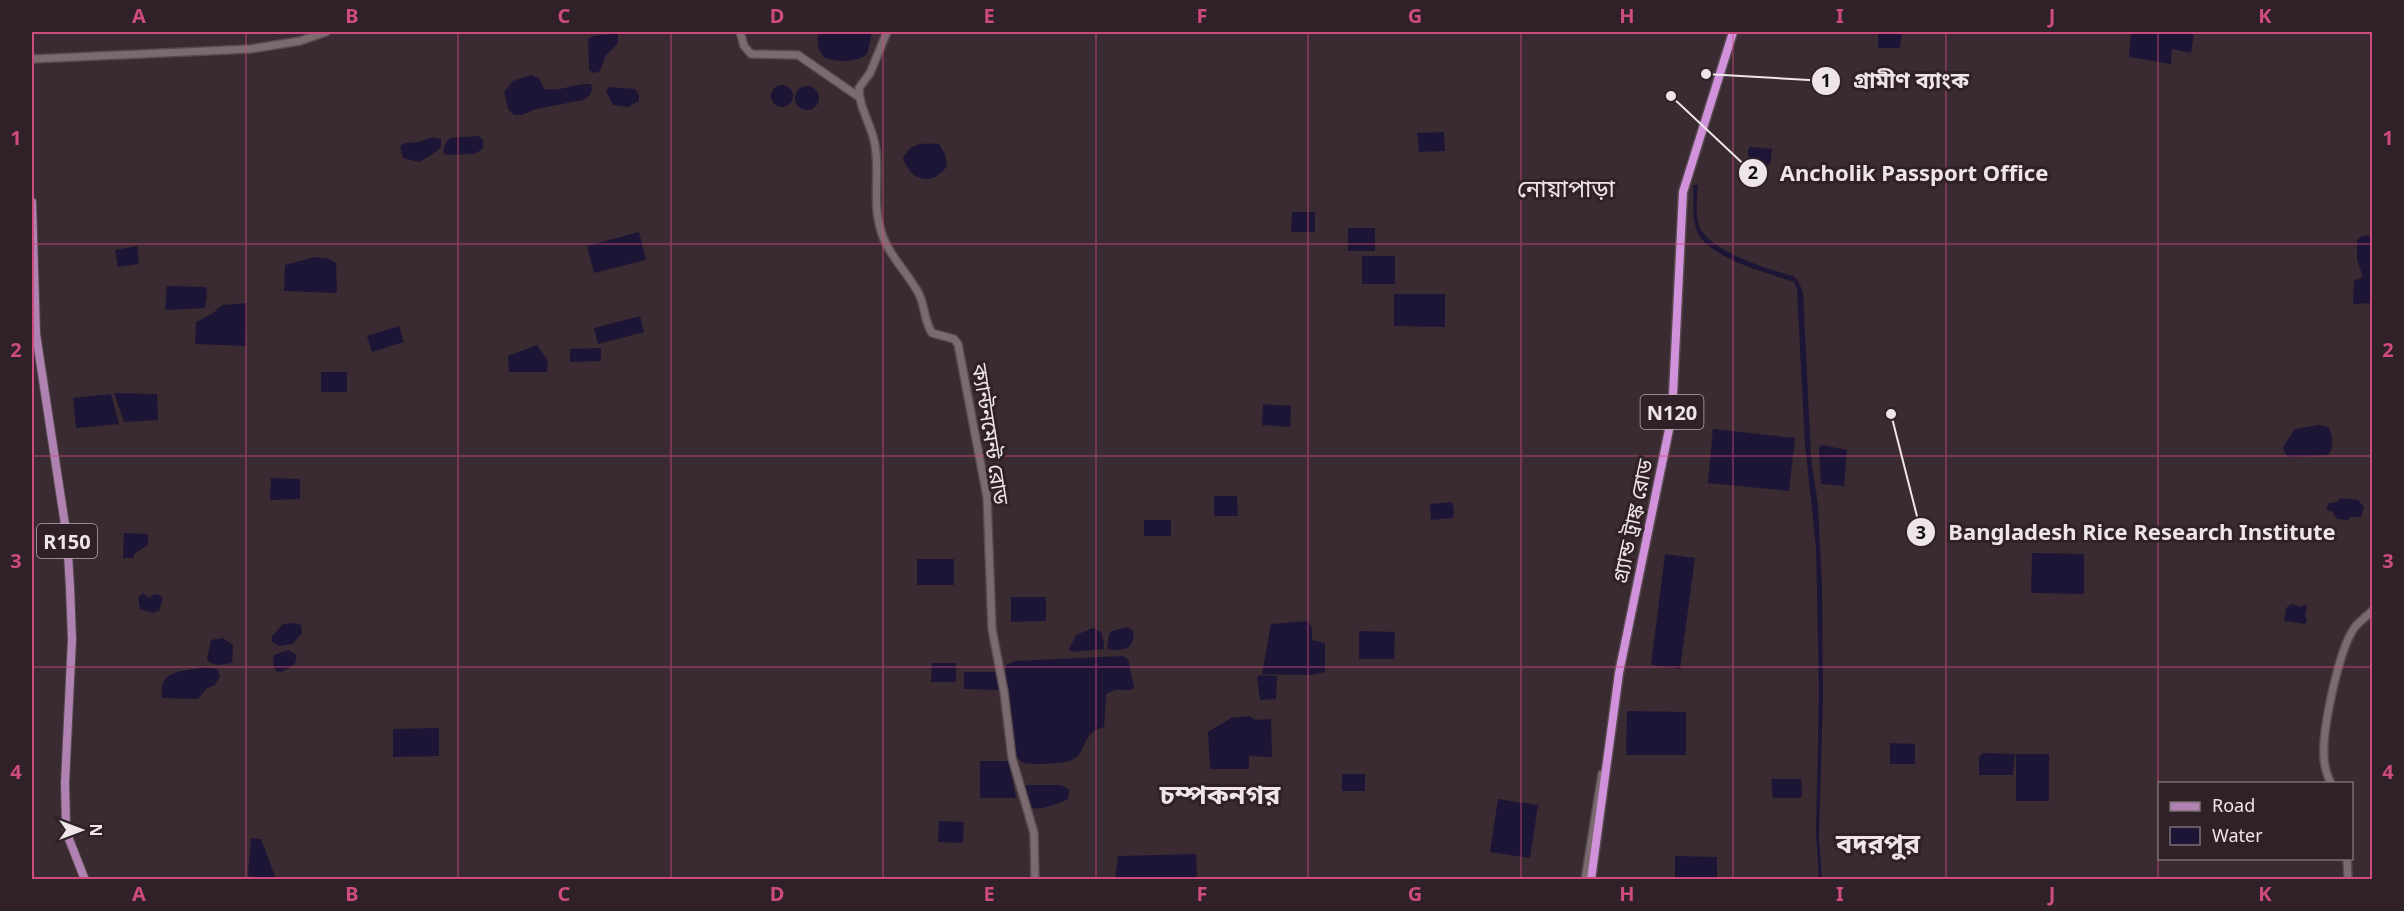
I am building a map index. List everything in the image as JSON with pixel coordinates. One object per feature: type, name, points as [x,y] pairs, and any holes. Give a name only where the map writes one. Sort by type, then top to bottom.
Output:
[{"type":"highway","name":"গ্র্যান্ড ট্রাঙ্ক রোড","points":[[1593,879],[1619,672],[1672,415],[1683,192],[1733,32]]},
{"type":"main road","points":[[32,59],[250,49],[300,41],[326,32]]},
{"type":"main road","points":[[740,32],[744,46],[751,54],[798,55],[859,97]]},
{"type":"main road","points":[[859,97],[859,88],[870,74],[886,32]]},
{"type":"main road","name":"ক্যান্টনমেন্ট রোড","points":[[859,97],[876,146],[876,198],[881,231],[888,247],[918,293],[932,333],[954,339],[958,344],[987,498],[992,629],[1012,758],[1034,833],[1035,879]]},
{"type":"main road","name":"R150","points":[[32,202],[33,320],[67,538],[70,587],[72,639],[65,783],[66,824],[69,840],[85,879]]},
{"type":"main road","points":[[2330,782],[2326,773],[2324,755],[2333,684],[2348,641],[2356,627],[2373,611]]},
{"type":"main road","points":[[1585,879],[1599,786],[1607,760]]},
{"type":"main road","points":[[1593,879],[1604,809],[1607,760]]},
{"type":"main road","points":[[2347,860],[2348,879]]},
{"type":"water","points":[[820,32],[872,32],[867,54],[847,61],[825,58],[818,46]]},
{"type":"water","points":[[1878,32],[1902,32],[1900,48],[1878,48]]},
{"type":"water","points":[[2131,32],[2194,32],[2191,53],[2172,49],[2171,64],[2129,57]]},
{"type":"water","points":[[618,34],[618,43],[606,55],[600,71],[594,73],[589,70],[588,39]]},
{"type":"water","points":[[531,75],[539,78],[544,89],[591,84],[592,91],[584,100],[514,115],[508,109],[504,92],[513,81]]},
{"type":"water","points":[[778,85],[786,85],[793,92],[793,100],[786,107],[778,107],[771,100],[771,92]]},
{"type":"water","points":[[807,86],[816,89],[819,98],[816,107],[807,110],[798,107],[795,98],[798,89]]},
{"type":"water","points":[[609,87],[635,89],[639,95],[639,101],[628,107],[613,105],[606,91]]},
{"type":"water","points":[[1444,132],[1445,151],[1419,152],[1417,133]]},
{"type":"water","points":[[479,136],[483,140],[483,149],[474,154],[446,155],[443,152],[450,138]]},
{"type":"water","points":[[433,137],[441,139],[441,147],[434,153],[419,162],[403,158],[400,146]]},
{"type":"water","points":[[939,144],[945,154],[947,166],[935,177],[922,179],[916,177],[903,158],[906,153],[914,146]]},
{"type":"water","points":[[1750,147],[1772,149],[1770,164],[1758,166],[1751,162],[1748,155]]},
{"type":"water","points":[[1693,185],[1698,185],[1697,217],[1699,226],[1705,235],[1715,244],[1741,258],[1793,276],[1803,292],[1811,458],[1818,505],[1822,587],[1823,695],[1819,838],[1822,879],[1819,879],[1816,833],[1819,692],[1816,546],[1805,444],[1797,289],[1794,282],[1726,257],[1703,241],[1695,226]]},
{"type":"water","points":[[1292,212],[1315,212],[1315,232],[1291,232]]},
{"type":"water","points":[[1348,228],[1375,228],[1375,251],[1348,251]]},
{"type":"water","points":[[639,232],[646,260],[594,273],[587,246]]},
{"type":"water","points":[[2372,235],[2372,303],[2353,304],[2354,281],[2363,277],[2357,260],[2357,241],[2361,236]]},
{"type":"water","points":[[137,246],[139,264],[118,267],[115,250]]},
{"type":"water","points":[[1362,256],[1395,256],[1395,284],[1362,284]]},
{"type":"water","points":[[315,257],[327,258],[336,263],[337,293],[284,291],[285,265]]},
{"type":"water","points":[[167,286],[206,287],[205,308],[165,310]]},
{"type":"water","points":[[1394,294],[1445,294],[1445,327],[1394,326]]},
{"type":"water","points":[[247,303],[246,346],[195,344],[196,322],[222,305]]},
{"type":"water","points":[[640,316],[644,332],[598,344],[594,328]]},
{"type":"water","points":[[399,326],[404,342],[372,352],[367,336]]},
{"type":"water","points":[[537,345],[548,361],[547,372],[509,372],[508,356]]},
{"type":"water","points":[[601,348],[601,361],[570,362],[570,349]]},
{"type":"water","points":[[321,372],[347,372],[347,392],[321,392]]},
{"type":"water","points":[[114,393],[157,394],[158,420],[124,422]]},
{"type":"water","points":[[111,394],[119,424],[76,428],[73,398]]},
{"type":"water","points":[[1263,404],[1291,406],[1290,427],[1262,425]]},
{"type":"water","points":[[2319,425],[2328,427],[2331,434],[2332,445],[2328,455],[2290,457],[2286,455],[2283,447],[2295,429]]},
{"type":"water","points":[[1713,429],[1795,438],[1789,491],[1708,483]]},
{"type":"water","points":[[1821,445],[1847,450],[1844,486],[1821,484],[1819,448]]},
{"type":"water","points":[[271,478],[300,479],[300,499],[270,500]]},
{"type":"water","points":[[1214,496],[1237,496],[1238,516],[1214,516]]},
{"type":"water","points":[[2340,498],[2358,500],[2364,507],[2361,517],[2351,517],[2348,520],[2337,519],[2332,511],[2326,510],[2329,503],[2337,502]]},
{"type":"water","points":[[1452,502],[1453,518],[1431,520],[1430,504]]},
{"type":"water","points":[[1144,520],[1171,520],[1171,536],[1144,536]]},
{"type":"water","points":[[124,533],[148,534],[148,545],[134,554],[134,558],[123,558]]},
{"type":"water","points":[[2032,553],[2084,554],[2084,594],[2031,593]]},
{"type":"water","points":[[1665,554],[1695,558],[1680,669],[1651,665]]},
{"type":"water","points":[[917,559],[954,559],[954,585],[917,585]]},
{"type":"water","points":[[143,593],[149,598],[155,594],[160,595],[163,599],[159,611],[153,613],[140,609],[138,598]]},
{"type":"water","points":[[1011,597],[1046,597],[1046,621],[1011,622]]},
{"type":"water","points":[[2292,604],[2301,607],[2307,604],[2305,624],[2284,621],[2286,608]]},
{"type":"water","points":[[1308,621],[1312,628],[1312,640],[1325,643],[1325,672],[1310,675],[1262,674],[1271,624]]},
{"type":"water","points":[[283,624],[301,625],[302,633],[292,644],[280,646],[272,642],[272,636]]},
{"type":"water","points":[[1127,627],[1133,631],[1130,645],[1118,650],[1107,649],[1109,634]]},
{"type":"water","points":[[1093,628],[1101,632],[1104,649],[1072,652],[1069,649],[1076,635]]},
{"type":"water","points":[[1359,631],[1395,632],[1394,659],[1359,659]]},
{"type":"water","points":[[223,638],[233,645],[232,663],[219,665],[210,663],[207,659],[211,640]]},
{"type":"water","points":[[288,650],[297,655],[295,664],[282,672],[276,671],[273,664],[274,655]]},
{"type":"water","points":[[1123,656],[1128,659],[1134,687],[1132,690],[1115,690],[1106,694],[1104,727],[1096,730],[1087,738],[1077,757],[1063,762],[1040,764],[1023,763],[1016,757],[1005,676],[1006,665],[1015,661]]},
{"type":"water","points":[[932,663],[956,663],[956,682],[931,682]]},
{"type":"water","points":[[204,667],[217,669],[220,676],[215,685],[206,689],[198,699],[162,698],[164,681],[169,676],[181,671]]},
{"type":"water","points":[[964,672],[999,672],[999,690],[964,689]]},
{"type":"water","points":[[1260,675],[1277,676],[1276,699],[1260,700],[1257,678]]},
{"type":"water","points":[[1627,711],[1686,712],[1686,755],[1626,755]]},
{"type":"water","points":[[1249,716],[1256,720],[1271,719],[1272,757],[1249,756],[1249,769],[1210,769],[1208,732],[1231,718]]},
{"type":"water","points":[[439,728],[439,756],[393,757],[393,729]]},
{"type":"water","points":[[1890,743],[1915,744],[1915,764],[1890,764]]},
{"type":"water","points":[[1983,753],[2015,754],[2013,775],[1979,775],[1979,757]]},
{"type":"water","points":[[2016,754],[2049,754],[2049,801],[2016,801]]},
{"type":"water","points":[[980,761],[1009,761],[1016,798],[980,798]]},
{"type":"water","points":[[1342,774],[1365,774],[1365,791],[1342,791]]},
{"type":"water","points":[[1771,779],[1801,779],[1802,796],[1800,798],[1773,798]]},
{"type":"water","points":[[1026,785],[1060,785],[1069,789],[1068,799],[1055,805],[1032,808],[1024,790]]},
{"type":"water","points":[[1498,799],[1538,805],[1530,858],[1490,852]]},
{"type":"water","points":[[939,821],[964,822],[963,843],[938,842]]},
{"type":"water","points":[[251,838],[261,839],[276,879],[248,876]]},
{"type":"water","points":[[1196,854],[1197,879],[1115,879],[1118,856]]},
{"type":"water","points":[[1675,856],[1717,857],[1717,879],[1675,879]]},
{"type":"place","name":"গ্রামীণ ব্যাংক","points":[[1706,74]]},
{"type":"place","name":"Ancholik Passport Office","points":[[1671,96]]},
{"type":"place","name":"Bangladesh Rice Research Institute","points":[[1891,414]]},
{"type":"district","name":"নোয়াপাড়া","points":[[1566,187]]},
{"type":"district","name":"চম্পকনগর","points":[[1220,793]]},
{"type":"district","name":"বদরপুর","points":[[1878,842]]}]
